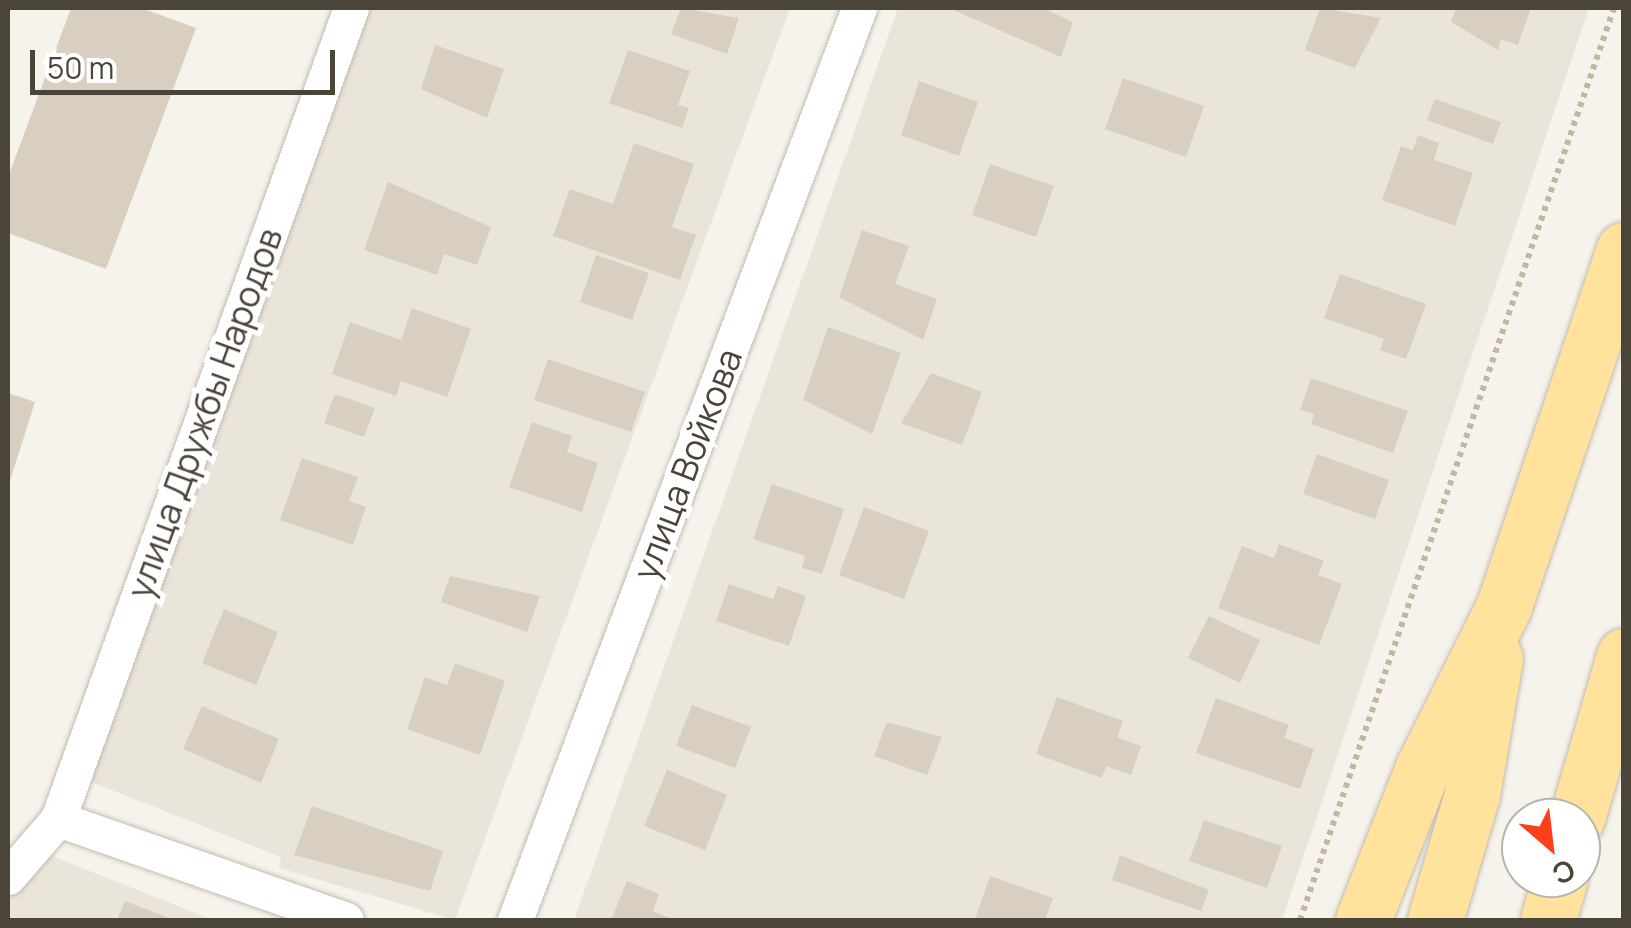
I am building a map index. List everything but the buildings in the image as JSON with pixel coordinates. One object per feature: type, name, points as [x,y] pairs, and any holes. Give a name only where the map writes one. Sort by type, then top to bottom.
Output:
[{"type":"main road","points":[[1363,920],[1422,768],[1504,606],[1624,250]]},
{"type":"main road","points":[[1435,920],[1472,794],[1504,606]]},
{"type":"main road","points":[[1583,798],[1624,656]]},
{"type":"street","name":"улица Дружбы Народов","points":[[8,877],[58,820],[350,8]]},
{"type":"street","name":"улица Войкова","points":[[515,920],[859,8]]},
{"type":"street","points":[[58,820],[346,920]]},
{"type":"path","points":[[1300,920],[1614,8]]},
{"type":"shaded area","points":[[365,8],[790,8],[455,920],[279,868],[281,857],[81,778]]},
{"type":"shaded area","points":[[898,8],[1589,8],[1282,920],[574,920]]},
{"type":"shaded area","points":[[47,854],[213,920],[8,920],[8,899]]}]
